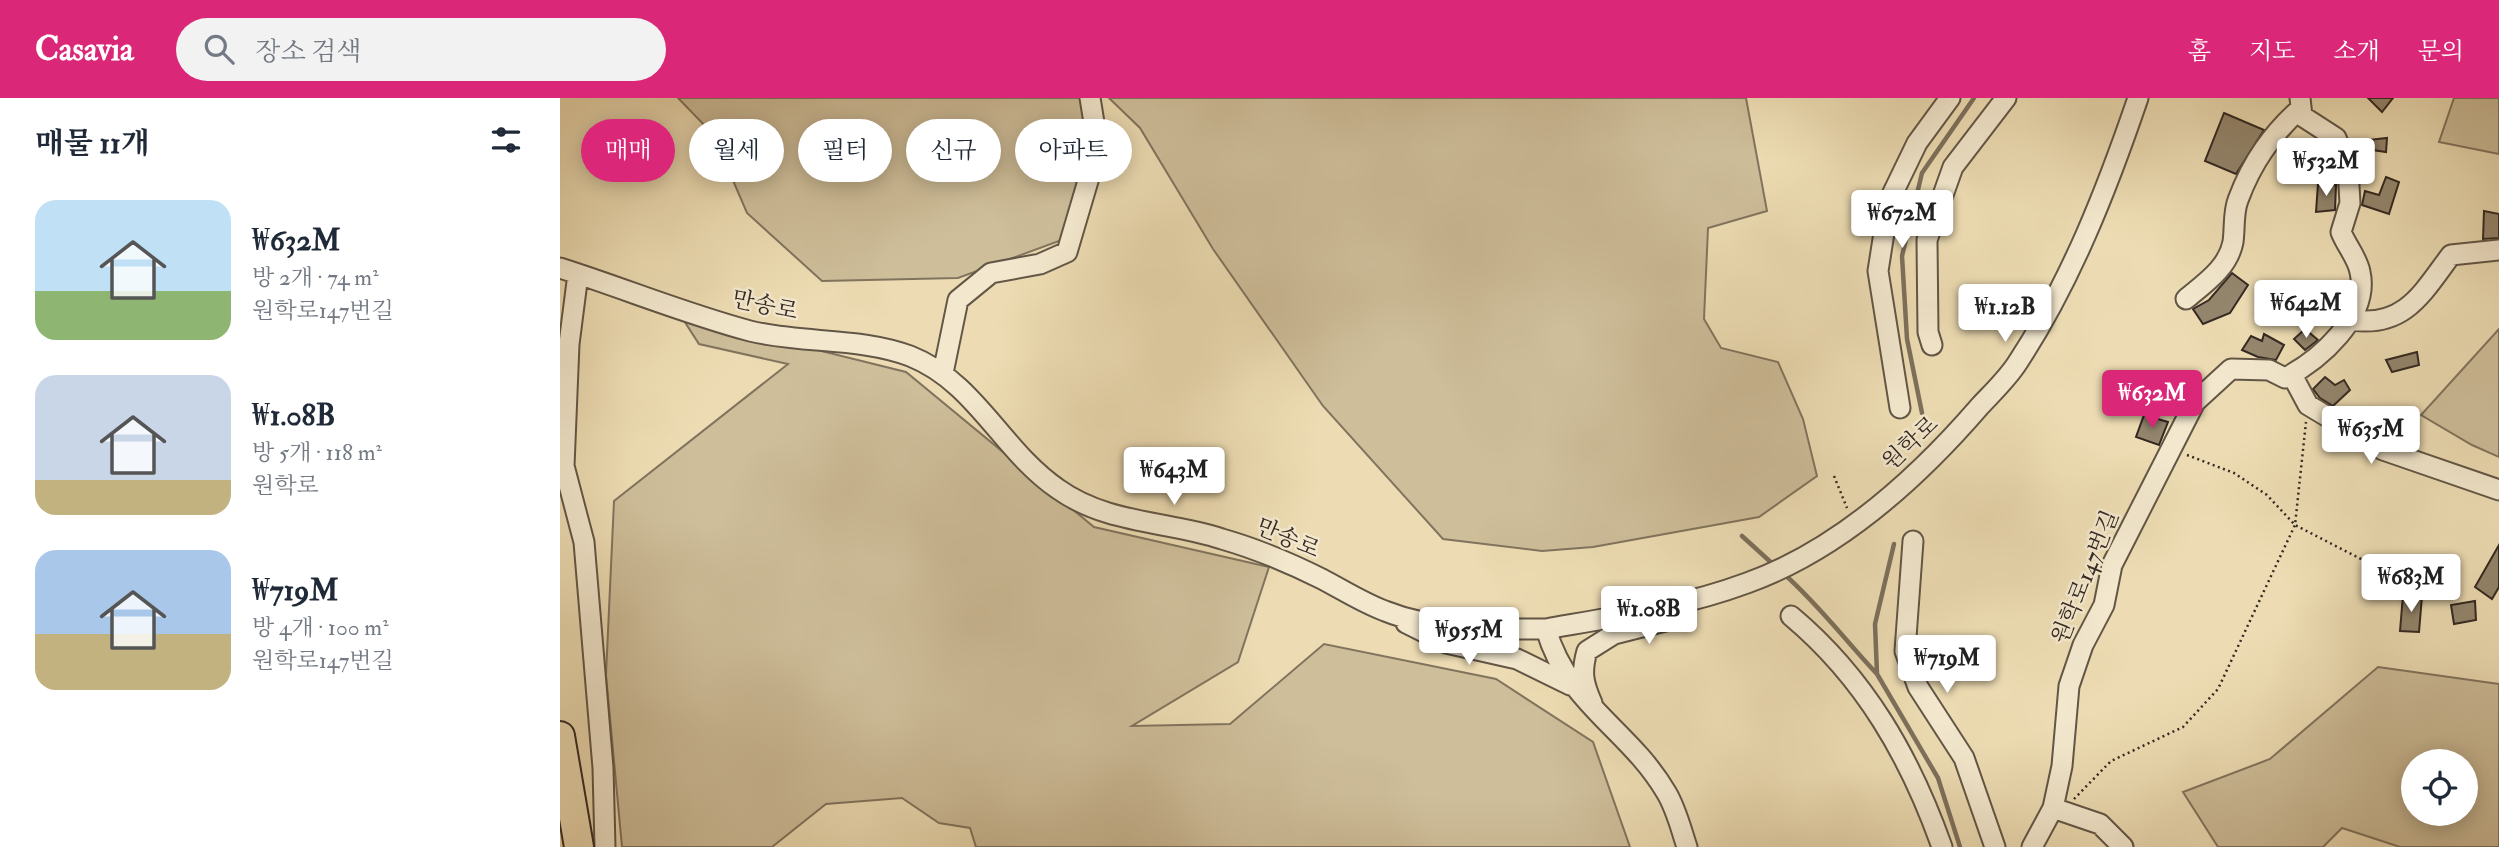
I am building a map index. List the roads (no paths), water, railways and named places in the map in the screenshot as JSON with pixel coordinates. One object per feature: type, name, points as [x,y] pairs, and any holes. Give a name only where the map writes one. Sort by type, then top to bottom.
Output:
[{"type":"highway","points":[[560,736],[579,847]]},
{"type":"street","points":[[943,373],[958,300],[991,273],[1040,264],[1067,252],[1098,147],[1090,98]]},
{"type":"street","points":[[1900,408],[1878,271],[1889,201],[1917,143],[1950,98]]},
{"type":"street","points":[[1932,345],[1928,332],[1927,240],[1953,167],[2006,98]]},
{"type":"street","name":"원학로","points":[[1546,629],[1669,607],[1748,583],[1814,550],[1854,524],[1952,439],[2017,364],[2073,265],[2117,161],[2138,98]]},
{"type":"street","points":[[2186,299],[2218,272],[2232,245],[2237,202],[2263,148],[2301,103]]},
{"type":"street","points":[[2301,103],[2302,116],[2336,138],[2348,169],[2350,203],[2341,232],[2361,271],[2352,320],[2331,344],[2292,375],[2308,405],[2384,450],[2499,490]]},
{"type":"street","points":[[2352,320],[2374,323],[2394,316],[2420,296],[2451,255],[2499,250]]},
{"type":"street","points":[[569,271],[564,466],[584,542],[603,768],[605,847]]},
{"type":"street","name":"만송로","points":[[569,271],[751,331],[876,346],[911,356],[943,373],[961,387],[1034,470],[1081,505],[1136,521],[1208,534],[1252,548],[1387,612],[1438,624],[1483,629],[1546,629]]},
{"type":"street","name":"원학로147번길","points":[[2032,847],[2053,808],[2062,766],[2068,686],[2083,645],[2104,605],[2112,565],[2195,402],[2231,369],[2269,370],[2285,378],[2292,375]]},
{"type":"street","points":[[1913,541],[1905,651],[1918,687],[1964,758],[1994,847]]},
{"type":"street","points":[[1595,710],[1583,682],[1582,667],[1587,651],[1614,634],[1673,619],[1720,592]]},
{"type":"street","points":[[1387,612],[1428,636],[1446,643],[1517,659],[1572,687]]},
{"type":"street","points":[[1791,616],[1824,644],[1887,726],[1921,788],[1942,847]]},
{"type":"street","points":[[1546,629],[1554,658],[1572,687],[1629,745],[1667,793],[1687,847]]},
{"type":"street","points":[[2053,808],[2100,824],[2123,847]]},
{"type":"waterway","points":[[1922,413],[1907,339],[1902,256],[1922,173],[1974,98]]},
{"type":"waterway","points":[[1742,536],[1775,566]]},
{"type":"waterway","points":[[1894,544],[1875,624],[1877,674],[1938,778],[1960,847]]},
{"type":"waterway","points":[[1784,574],[1877,674]]}]
